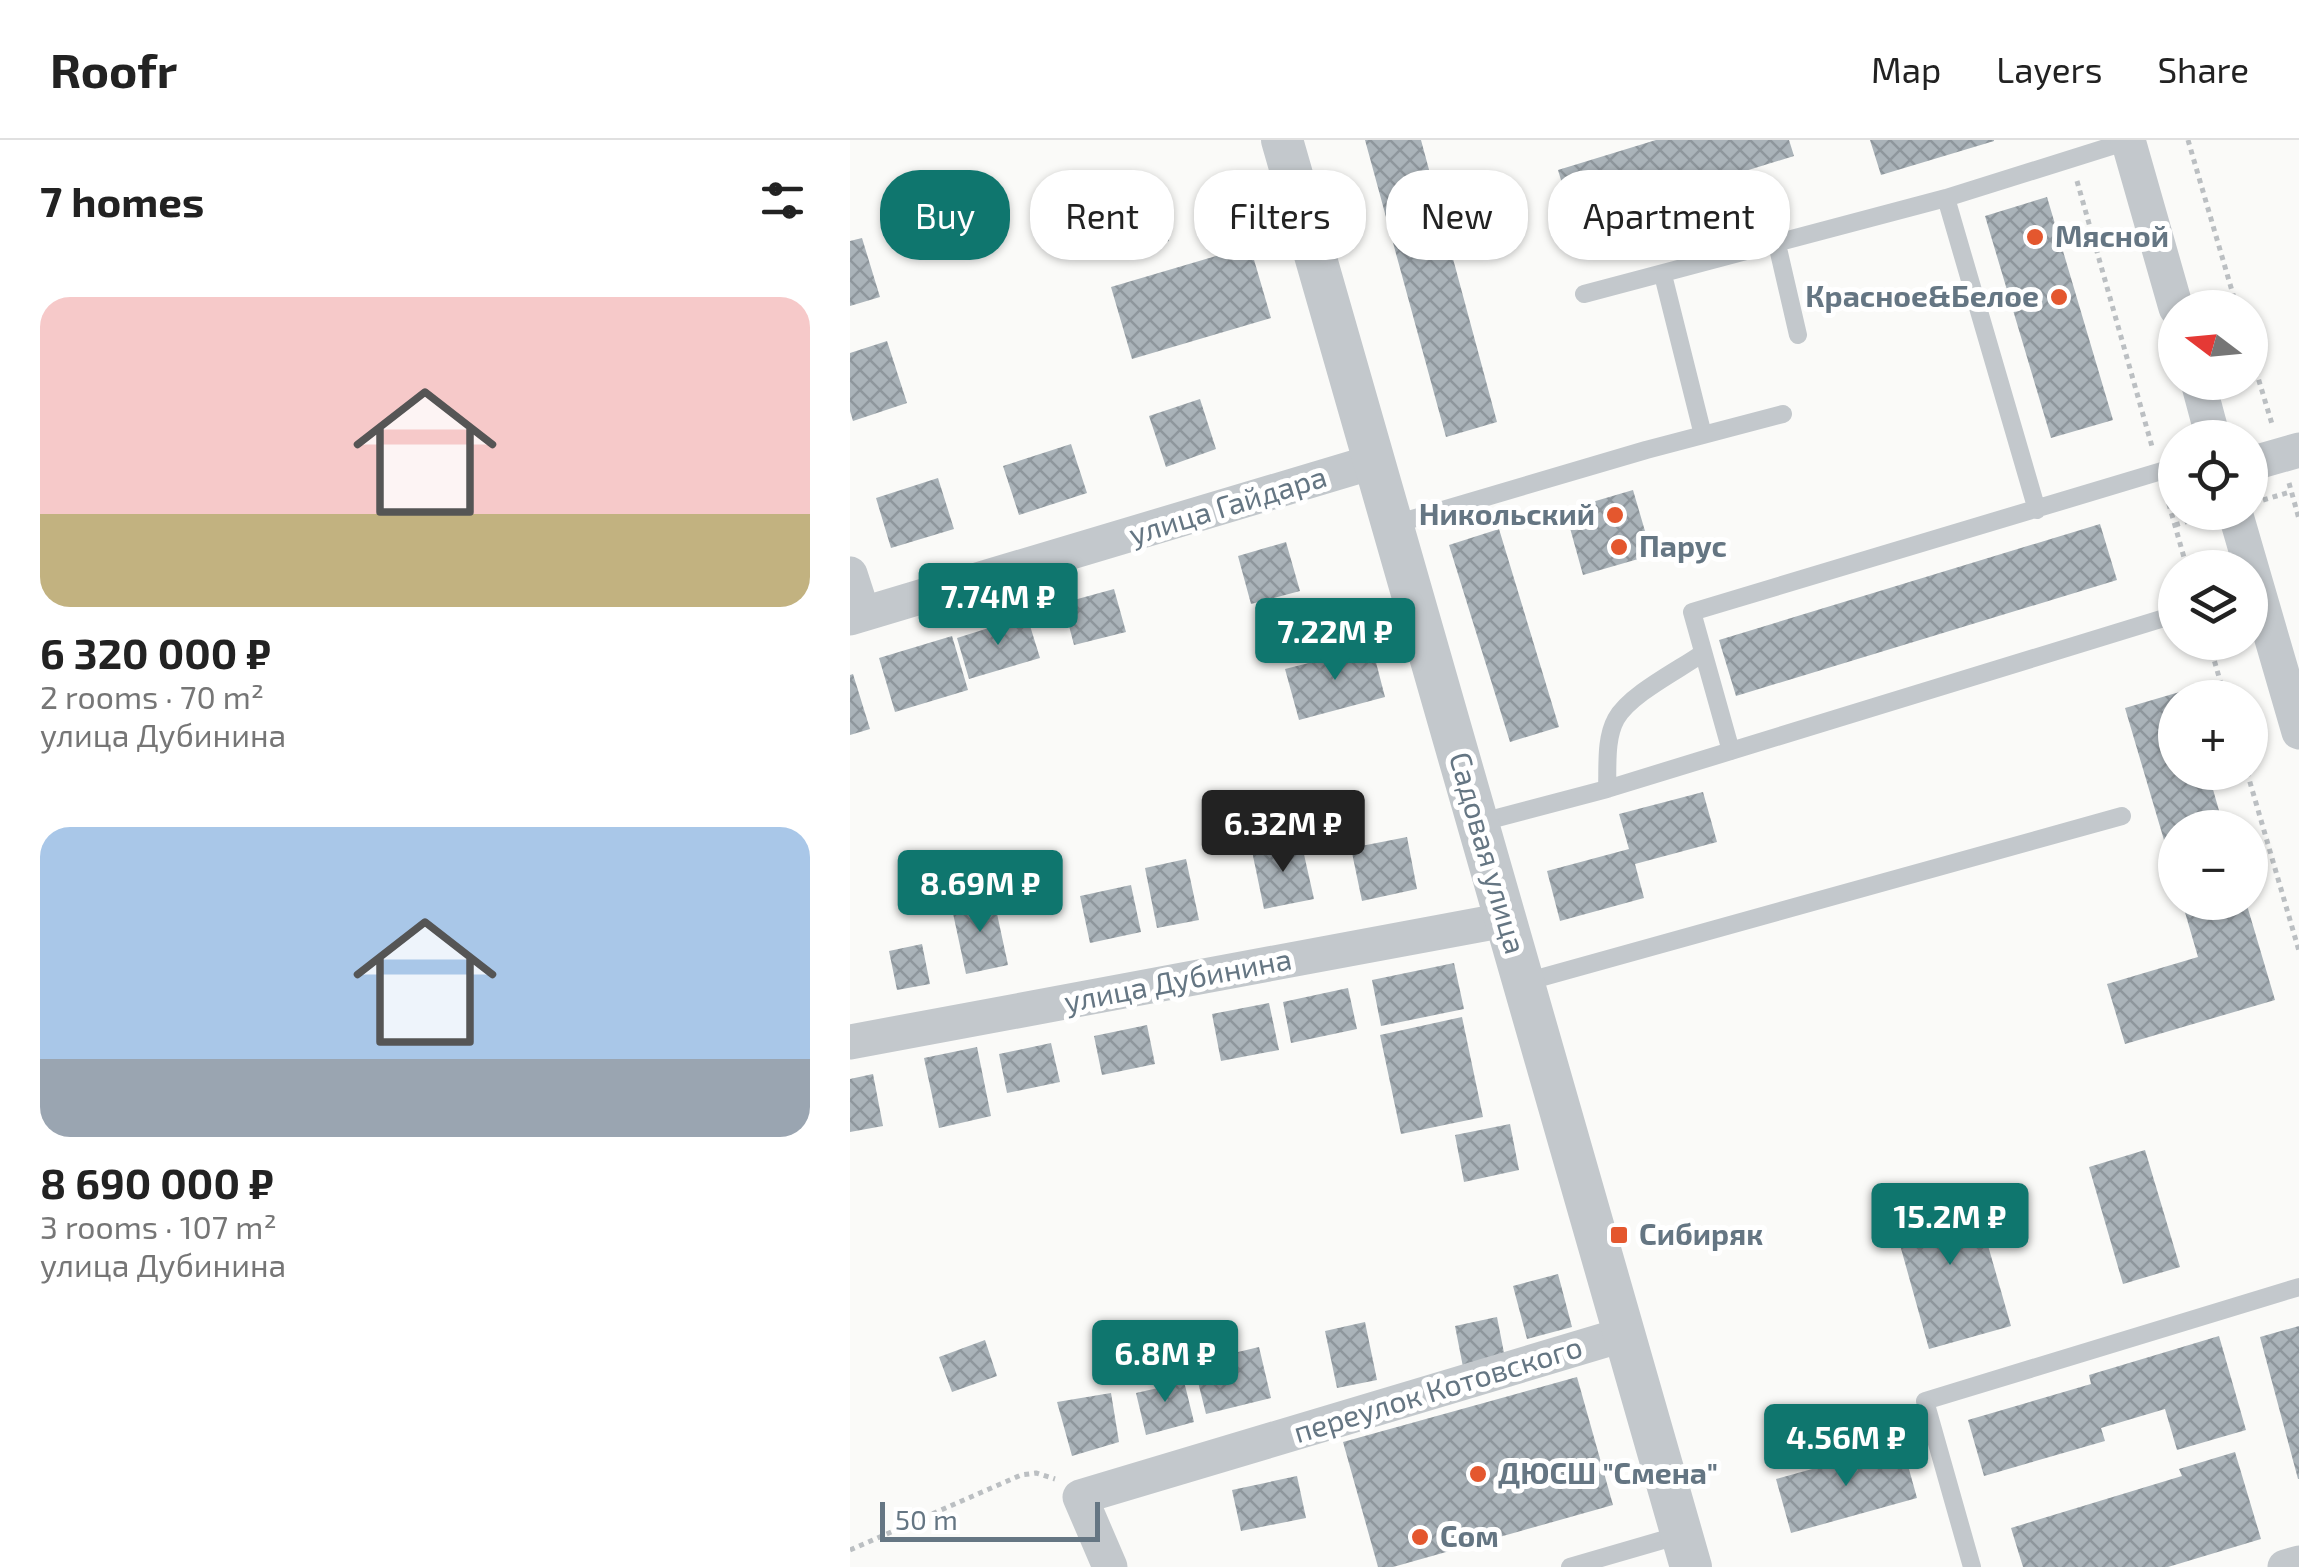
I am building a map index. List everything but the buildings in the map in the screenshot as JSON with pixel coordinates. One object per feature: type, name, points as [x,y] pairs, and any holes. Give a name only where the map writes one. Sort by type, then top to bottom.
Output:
[{"type":"street","name":"Садовая улица","points":[[1282,140],[1686,1551]]},
{"type":"street","points":[[2128,140],[2171,290]]},
{"type":"street","name":"улица Гайдара","points":[[856,617],[1376,462]]},
{"type":"street","points":[[2239,530],[2299,732]]},
{"type":"street","points":[[850,574],[856,617]]},
{"type":"street","name":"улица Дубинина","points":[[850,1042],[1505,920]]},
{"type":"street","name":"переулок Котовского","points":[[1080,1497],[1622,1335]]},
{"type":"street","points":[[1080,1497],[1110,1567]]},
{"type":"street","points":[[2285,1567],[2299,1563]]},
{"type":"lane","points":[[1790,240],[1946,198],[2128,140]]},
{"type":"lane","points":[[1946,198],[2038,510]]},
{"type":"lane","points":[[1584,294],[1718,260]]},
{"type":"lane","points":[[1781,260],[1798,335]]},
{"type":"lane","points":[[1663,275],[1703,435]]},
{"type":"lane","points":[[1395,524],[1782,414]]},
{"type":"lane","points":[[1730,751],[1692,612],[2158,473]]},
{"type":"lane","points":[[1477,823],[1606,789],[2158,620]]},
{"type":"lane","points":[[1606,789],[1609,739],[1616,719],[1629,703],[1703,653]]},
{"type":"lane","points":[[1524,982],[2122,816]]},
{"type":"lane","points":[[1972,1567],[1925,1401],[2299,1288]]},
{"type":"lane","points":[[1570,1567],[1686,1551]]},
{"type":"path","points":[[2188,140],[2233,290]]},
{"type":"path","points":[[2071,159],[2158,441]]},
{"type":"path","points":[[2263,400],[2299,519]]},
{"type":"path","points":[[2268,499],[2291,492]]},
{"type":"path","points":[[2252,790],[2299,951]]},
{"type":"path","points":[[850,1550],[1022,1475],[1036,1472],[1050,1476],[1080,1497]]},
{"type":"place","name":"Мясной","points":[[2035,237]]},
{"type":"place","name":"Красное&Белое","points":[[2059,297]]},
{"type":"place","name":"Никольский","points":[[1615,515]]},
{"type":"place","name":"Парус","points":[[1619,547]]},
{"type":"place","name":"Сибиряк","points":[[1619,1235]]},
{"type":"place","name":"ДЮСШ \"Смена\"","points":[[1478,1474]]},
{"type":"place","name":"Сом","points":[[1420,1537]]}]
